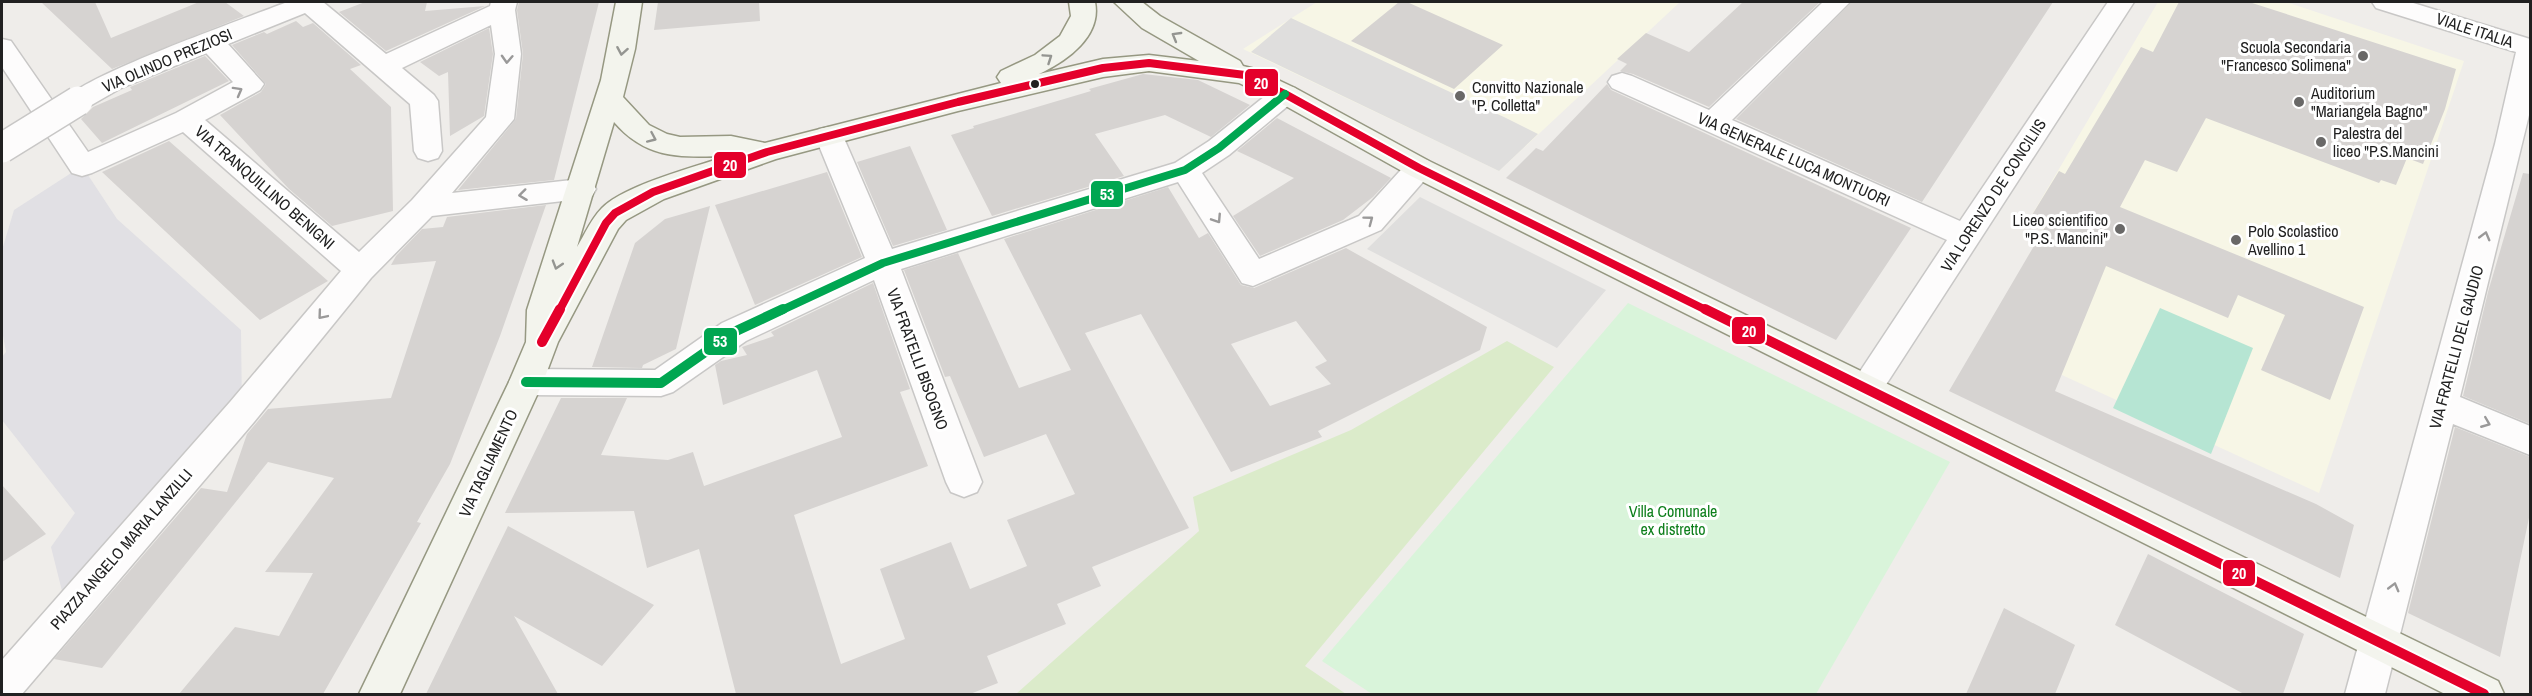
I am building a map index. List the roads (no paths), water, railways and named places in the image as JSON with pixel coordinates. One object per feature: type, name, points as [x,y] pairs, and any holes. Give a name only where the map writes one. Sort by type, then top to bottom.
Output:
[{"type":"street","points":[[308,2],[424,101],[428,151]]},
{"type":"street","name":"VIA OLINDO PREZIOSI","points":[[2,148],[111,82],[308,2]]},
{"type":"street","name":"VIA TAGLIAMENTO","points":[[379,694],[398,659],[526,382],[542,342],[543,310],[599,125],[610,99],[621,55],[629,2]]},
{"type":"street","points":[[958,102],[1045,61],[1071,41],[1084,16],[1082,2]]},
{"type":"street","points":[[1127,2],[1151,22],[1419,168],[2484,694]]},
{"type":"street","points":[[1713,122],[1837,2]]},
{"type":"street","name":"VIA LORENZO DE CONCILIIS","points":[[1866,388],[2121,2]]},
{"type":"street","name":"VIALE ITALIA","points":[[2385,2],[2530,49]]},
{"type":"street","points":[[382,66],[503,6]]},
{"type":"street","name":"PIAZZA ANGELO MARIA LANZILLI","points":[[2,688],[242,412],[360,270],[423,207],[500,119],[508,54],[503,6]]},
{"type":"street","name":"VIA TRANQUILLINO BENIGNI","points":[[210,41],[250,84],[186,119],[360,270]]},
{"type":"street","points":[[2,47],[82,166],[186,119]]},
{"type":"street","name":"VIA FRATELLI DEL GAUDIO","points":[[2365,694],[2506,156],[2530,49]]},
{"type":"street","points":[[542,342],[598,235],[615,213],[653,192],[767,152],[958,102],[1102,68],[1149,63],[1245,75]]},
{"type":"street","name":"VIA GENERALE LUCA MONTUORI","points":[[1622,82],[1966,236]]},
{"type":"street","points":[[526,382],[661,382],[734,332],[883,263],[1185,170],[1219,148],[1285,94]]},
{"type":"street","points":[[610,99],[639,132],[657,141],[680,147],[731,146],[767,152]]},
{"type":"street","name":"VIA FRATELLI BISOGNO","points":[[829,136],[883,263],[964,482]]},
{"type":"street","points":[[1185,170],[1253,275],[1370,222],[1419,168]]},
{"type":"street","points":[[423,207],[581,189]]},
{"type":"street","points":[[2441,404],[2530,441]]},
{"type":"place","name":"Scuola Secondaria \"Francesco Solimena\"","points":[[2363,56]]},
{"type":"place","name":"Convitto Nazionale \"P. Colletta\"","points":[[1460,96]]},
{"type":"place","name":"Auditorium \"Mariangela Bagno\"","points":[[2299,102]]},
{"type":"place","name":"Palestra del liceo \"P.S.Mancini","points":[[2321,142]]},
{"type":"place","name":"Liceo scientifico \"P.S. Mancini\"","points":[[2120,229]]},
{"type":"place","name":"Polo Scolastico Avellino 1","points":[[2236,240]]},
{"type":"park label","name":"Villa Comunale ex distretto","points":[[1673,520]]}]
